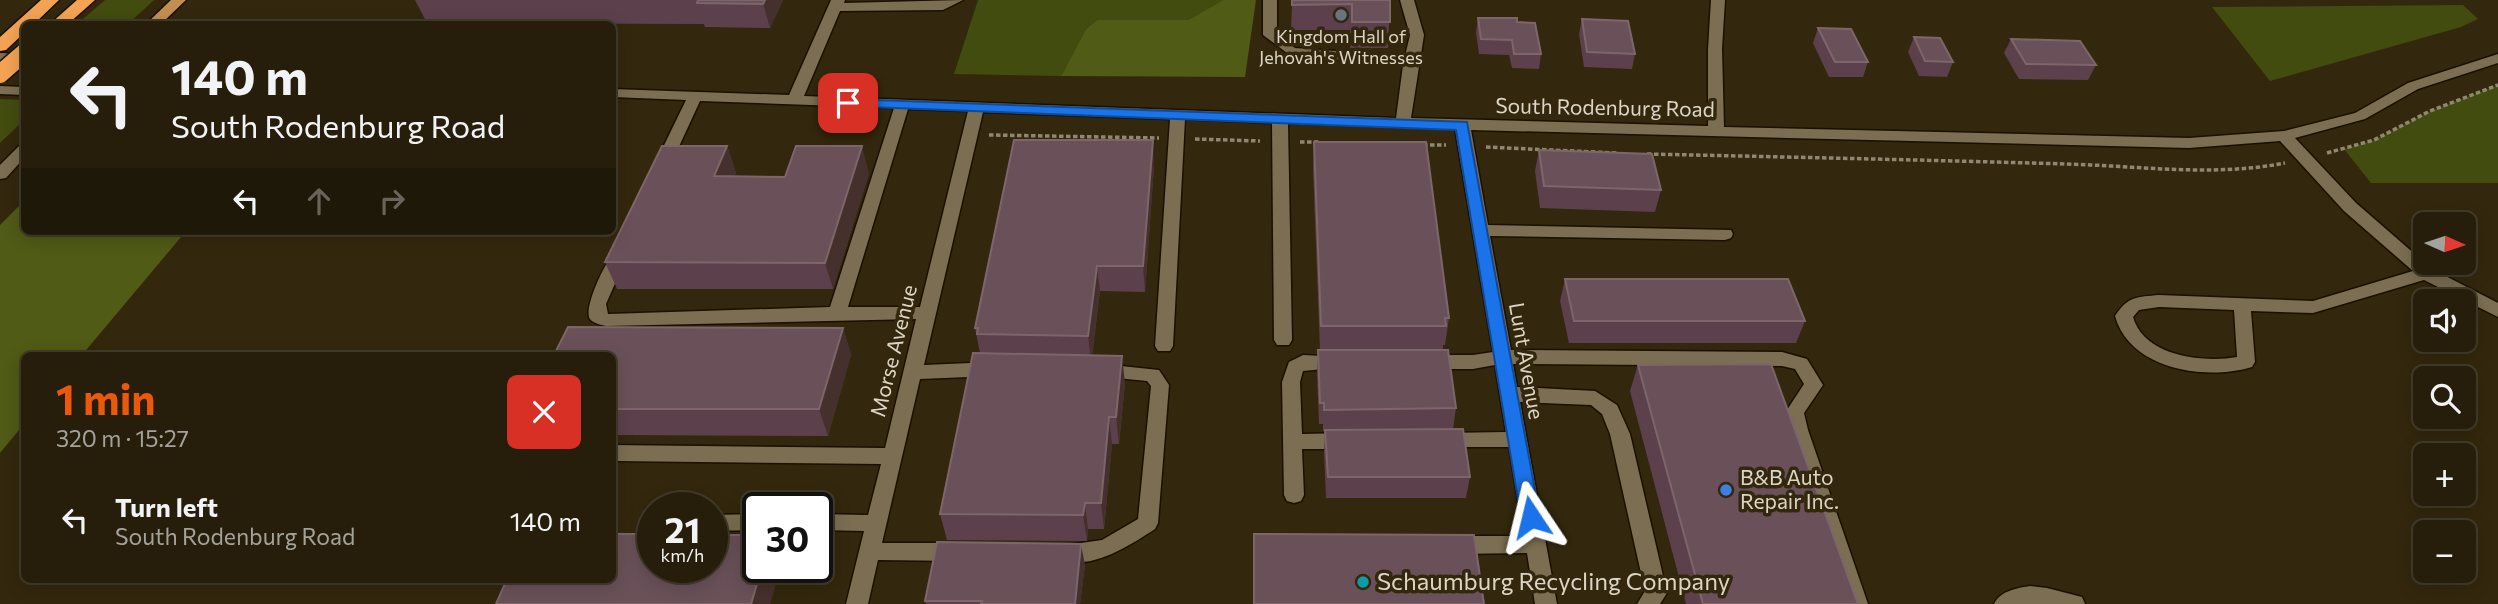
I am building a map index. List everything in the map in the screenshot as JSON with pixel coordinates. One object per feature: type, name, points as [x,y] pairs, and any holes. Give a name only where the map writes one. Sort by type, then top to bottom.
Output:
[{"type":"highway","points":[[28,21],[51,0]]},
{"type":"highway","points":[[62,21],[87,0]]},
{"type":"highway","points":[[0,46],[21,27]]},
{"type":"highway","points":[[0,74],[21,58]]},
{"type":"main road","points":[[167,18],[179,0]]},
{"type":"street","points":[[794,101],[837,4],[943,6],[956,0]]},
{"type":"street","points":[[1270,0],[1270,35],[1290,52],[1411,61]]},
{"type":"street","points":[[1403,123],[1417,35],[1407,0]]},
{"type":"street","points":[[1716,131],[1715,49],[1718,0]]},
{"type":"street","points":[[0,57],[21,56]]},
{"type":"street","name":"South Rodenburg Road","points":[[616,93],[1462,125],[2189,144],[2284,136],[2360,116],[2413,86],[2498,58]]},
{"type":"street","points":[[0,90],[21,90]]},
{"type":"street","points":[[657,176],[695,96]]},
{"type":"street","points":[[837,313],[902,105]]},
{"type":"street","name":"Morse Avenue","points":[[857,604],[976,108]]},
{"type":"street","points":[[1164,346],[1178,115]]},
{"type":"street","points":[[1280,119],[1283,340]]},
{"type":"street","name":"Lunt Avenue","points":[[1462,125],[1546,604]]},
{"type":"street","points":[[2284,136],[2350,208],[2413,262]]},
{"type":"street","points":[[0,174],[21,152]]},
{"type":"street","points":[[0,186],[21,168]]},
{"type":"street","points":[[1480,230],[1725,234]]},
{"type":"street","points":[[630,234],[597,304],[597,316],[606,320],[927,313]]},
{"type":"street","points":[[2242,304],[2246,362],[2233,366],[2185,362],[2155,356],[2129,335],[2124,316],[2134,304],[2159,301],[2242,304],[2313,307],[2419,275]]},
{"type":"street","points":[[2430,275],[2498,311]]},
{"type":"street","points":[[1400,362],[1473,362],[1503,357],[1782,359],[1801,364],[1814,385],[1794,413],[1857,604]]},
{"type":"street","points":[[1294,495],[1291,382],[1295,368],[1303,362],[1359,362]]},
{"type":"street","points":[[913,372],[1006,370]]},
{"type":"street","points":[[1046,553],[1096,553],[1111,547],[1148,523],[1160,385],[1152,375],[1142,373],[1076,371]]},
{"type":"street","points":[[1509,394],[1595,398],[1610,411],[1620,434],[1656,593],[1648,604]]},
{"type":"street","points":[[1424,440],[1517,439]]},
{"type":"street","points":[[1293,442],[1372,441]]},
{"type":"street","points":[[616,453],[892,456]]},
{"type":"street","points":[[833,522],[876,523]]},
{"type":"street","points":[[1439,546],[1535,544]]},
{"type":"street","points":[[870,551],[978,552]]},
{"type":"street","points":[[2005,604],[2018,596],[2043,595],[2074,604]]},
{"type":"green space","points":[[105,0],[154,0],[131,21],[80,21]]},
{"type":"green space","points":[[978,0],[1223,0],[1188,20],[1097,20],[1086,29],[1061,76],[954,74]]},
{"type":"green space","points":[[1223,0],[1256,0],[1245,77],[1061,76],[1086,29],[1097,20],[1188,20]]},
{"type":"green space","points":[[2463,5],[2478,19],[2461,27],[2270,81],[2212,7]]},
{"type":"green space","points":[[2498,85],[2498,183],[2371,183],[2344,149],[2374,140],[2430,111]]},
{"type":"green space","points":[[0,99],[21,100],[21,123],[0,143]]},
{"type":"green space","points":[[21,204],[21,235],[183,235],[85,352],[21,352],[21,428],[0,453],[0,225]]},
{"type":"building","points":[[698,0],[765,0],[763,4],[697,3]]},
{"type":"building","points":[[1292,0],[1390,0],[1390,22],[1352,22],[1352,4],[1292,5]]},
{"type":"building","points":[[1478,18],[1517,18],[1517,22],[1535,23],[1541,54],[1514,54],[1512,40],[1481,39]]},
{"type":"building","points":[[1582,19],[1628,21],[1635,54],[1587,52]]},
{"type":"building","points":[[1818,28],[1851,29],[1868,62],[1835,62]]},
{"type":"building","points":[[1914,37],[1940,38],[1953,62],[1925,61]]},
{"type":"building","points":[[2011,39],[2080,41],[2096,65],[2026,64]]},
{"type":"building","points":[[1014,140],[1153,140],[1143,266],[1097,266],[1088,336],[977,334],[978,328],[975,328]]},
{"type":"building","points":[[1314,142],[1426,142],[1449,318],[1445,318],[1446,326],[1321,326]]},
{"type":"building","points":[[662,146],[727,146],[714,176],[785,177],[796,146],[862,146],[825,263],[605,262]]},
{"type":"building","points":[[1539,150],[1652,154],[1661,190],[1544,186]]},
{"type":"building","points":[[1565,279],[1788,279],[1805,321],[1574,321]]},
{"type":"building","points":[[568,327],[843,328],[819,409],[616,409],[616,352],[556,352]]},
{"type":"building","points":[[1318,350],[1448,350],[1456,408],[1324,410],[1324,403],[1320,403]]},
{"type":"building","points":[[973,353],[1122,356],[1116,417],[1109,417],[1101,503],[1085,503],[1083,515],[940,514]]},
{"type":"building","name":"B&B Auto Repair Inc.","points":[[1771,364],[1858,604],[1703,604],[1638,365]]},
{"type":"building","points":[[1463,429],[1470,477],[1328,477],[1325,430]]},
{"type":"building","points":[[616,534],[637,534],[637,583],[728,583],[728,535],[742,535],[742,583],[757,583],[751,604],[496,604],[505,583],[616,583]]},
{"type":"building","name":"Schaumburg Recycling Company","points":[[1254,534],[1474,535],[1484,604],[1254,604]]},
{"type":"building","points":[[937,542],[1081,544],[1075,604],[925,601]]},
{"type":"place","name":"Kingdom Hall of Jehovah's Witnesses","points":[[1341,15]]},
{"type":"place","name":"B&B Auto Repair Inc.","points":[[1726,490]]},
{"type":"place","name":"Schaumburg Recycling Company","points":[[1363,582]]},
{"type":"route","points":[[848,103],[1462,125],[1531,517]]}]
